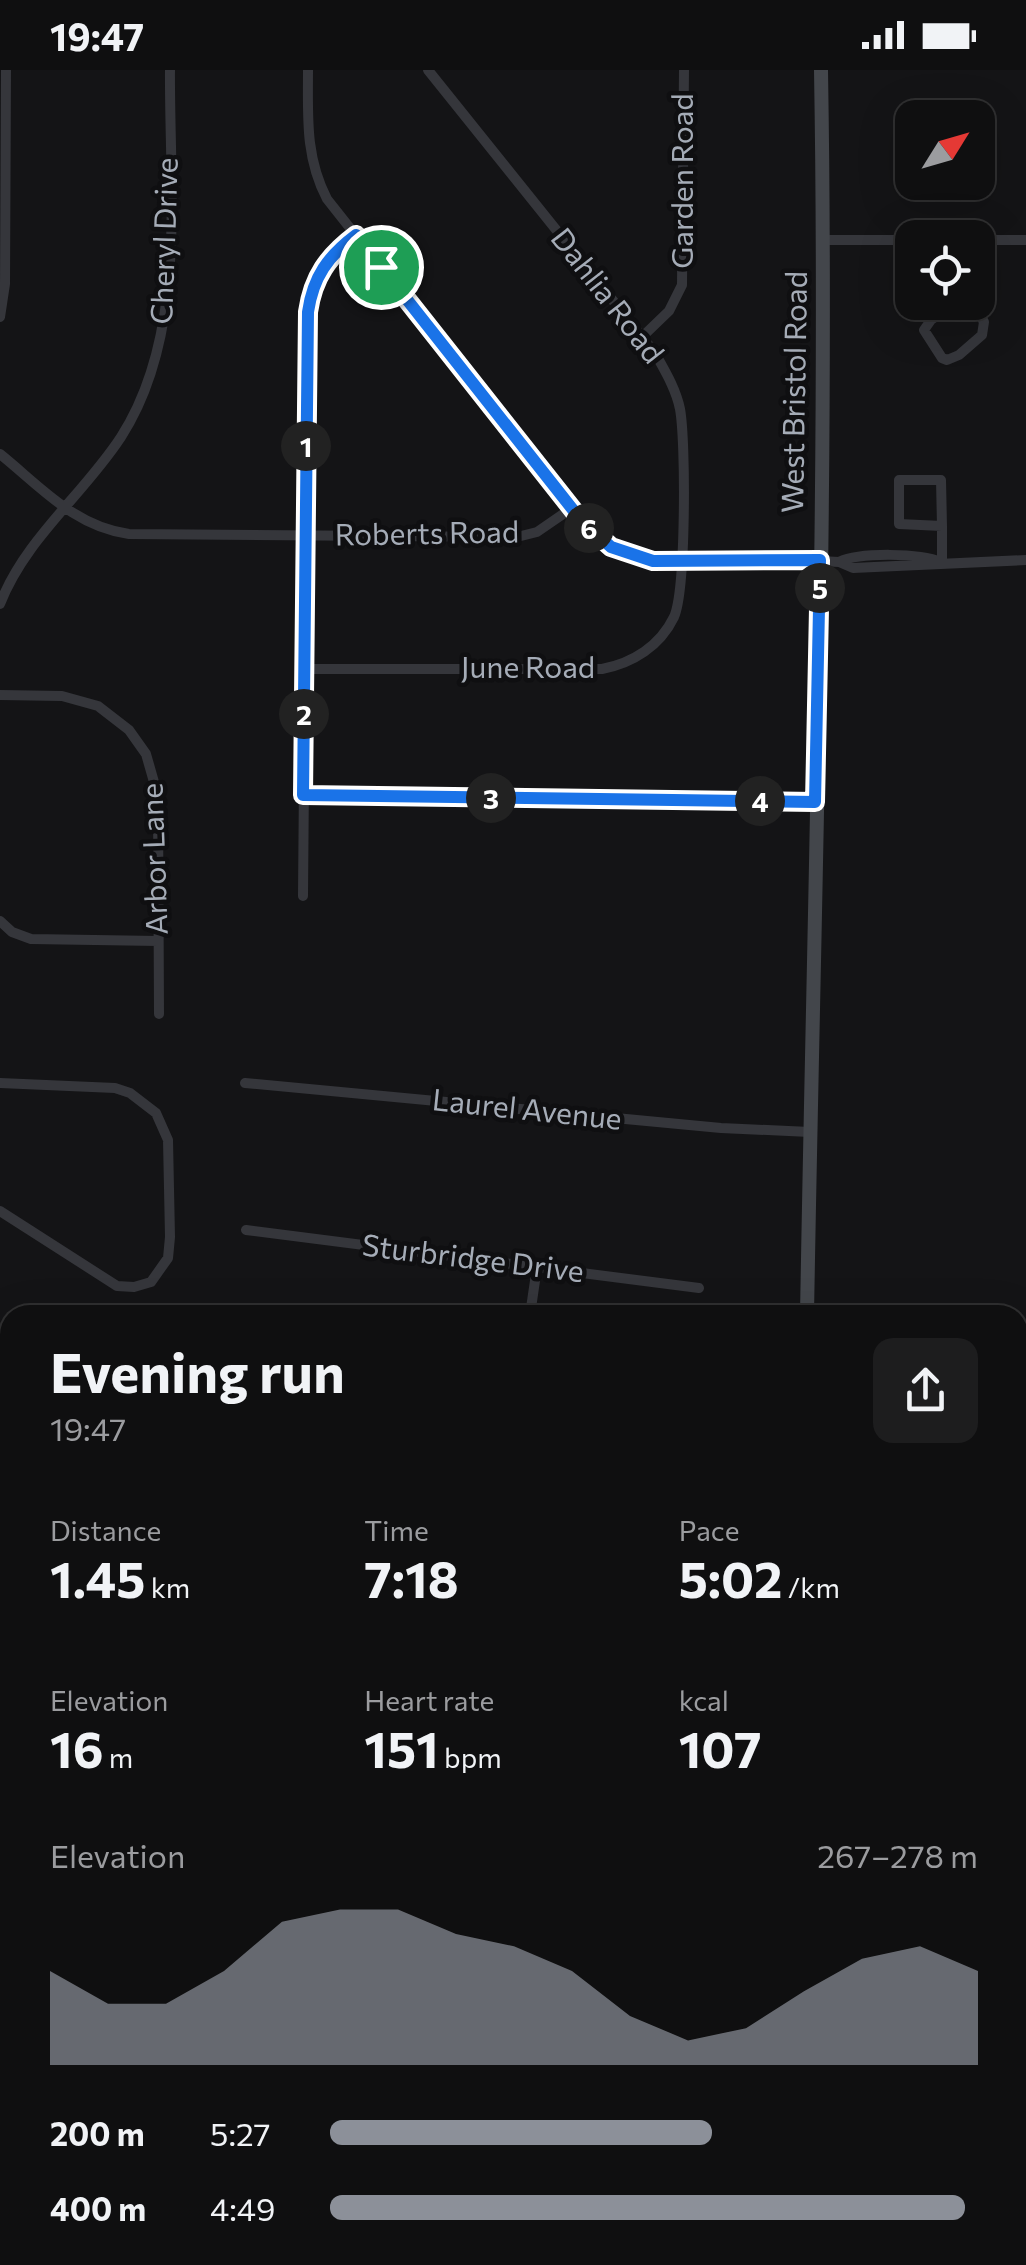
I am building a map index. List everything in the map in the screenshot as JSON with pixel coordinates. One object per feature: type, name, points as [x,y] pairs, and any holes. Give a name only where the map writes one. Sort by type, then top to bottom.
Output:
[{"type":"main road","name":"West Bristol Road","points":[[807,1305],[824,240],[821,70]]},
{"type":"street","points":[[0,317],[5,284],[6,70]]},
{"type":"street","name":"Cheryl Drive","points":[[0,604],[17,568],[128,426],[148,384],[160,344],[169,270],[170,70]]},
{"type":"street","points":[[308,70],[312,166],[328,199],[572,508],[611,547],[641,559],[682,561],[840,562],[849,557],[928,557],[942,562],[1026,560]]},
{"type":"street","name":"Dahlia Road","points":[[429,70],[642,337],[669,377],[680,406],[682,561]]},
{"type":"street","name":"Garden Road","points":[[642,337],[669,312],[682,285],[684,70]]},
{"type":"street","points":[[303,896],[307,321],[310,294],[326,262],[356,235]]},
{"type":"street","points":[[824,240],[895,240]]},
{"type":"street","points":[[995,240],[1026,240]]},
{"type":"street","points":[[931,320],[924,330],[947,360],[982,335],[983,320]]},
{"type":"street","name":"Roberts Road","points":[[0,454],[90,524],[129,534],[517,537],[537,532],[572,508]]},
{"type":"street","points":[[942,526],[899,524],[899,480],[941,480],[942,526],[942,562]]},
{"type":"street","name":"June Road","points":[[304,669],[614,667],[650,648],[666,630],[680,597],[682,561]]},
{"type":"street","name":"Arbor Lane","points":[[0,695],[62,696],[98,706],[129,730],[146,754],[158,796],[159,1014]]},
{"type":"street","points":[[303,795],[815,802]]},
{"type":"street","points":[[0,921],[12,932],[32,939],[158,941]]},
{"type":"street","points":[[0,1083],[115,1088],[145,1102],[156,1114],[168,1140],[168,1258],[151,1282],[134,1288],[117,1286],[0,1210]]},
{"type":"street","name":"Laurel Avenue","points":[[245,1083],[722,1128],[810,1132]]},
{"type":"street","name":"Sturbridge Drive","points":[[246,1230],[699,1288]]},
{"type":"street","points":[[531,1305],[537,1267]]},
{"type":"route","points":[[356,235],[381,267],[581,520],[602,541],[621,552],[653,561],[820,560],[815,802],[303,795],[310,294],[332,256],[356,235]]}]
